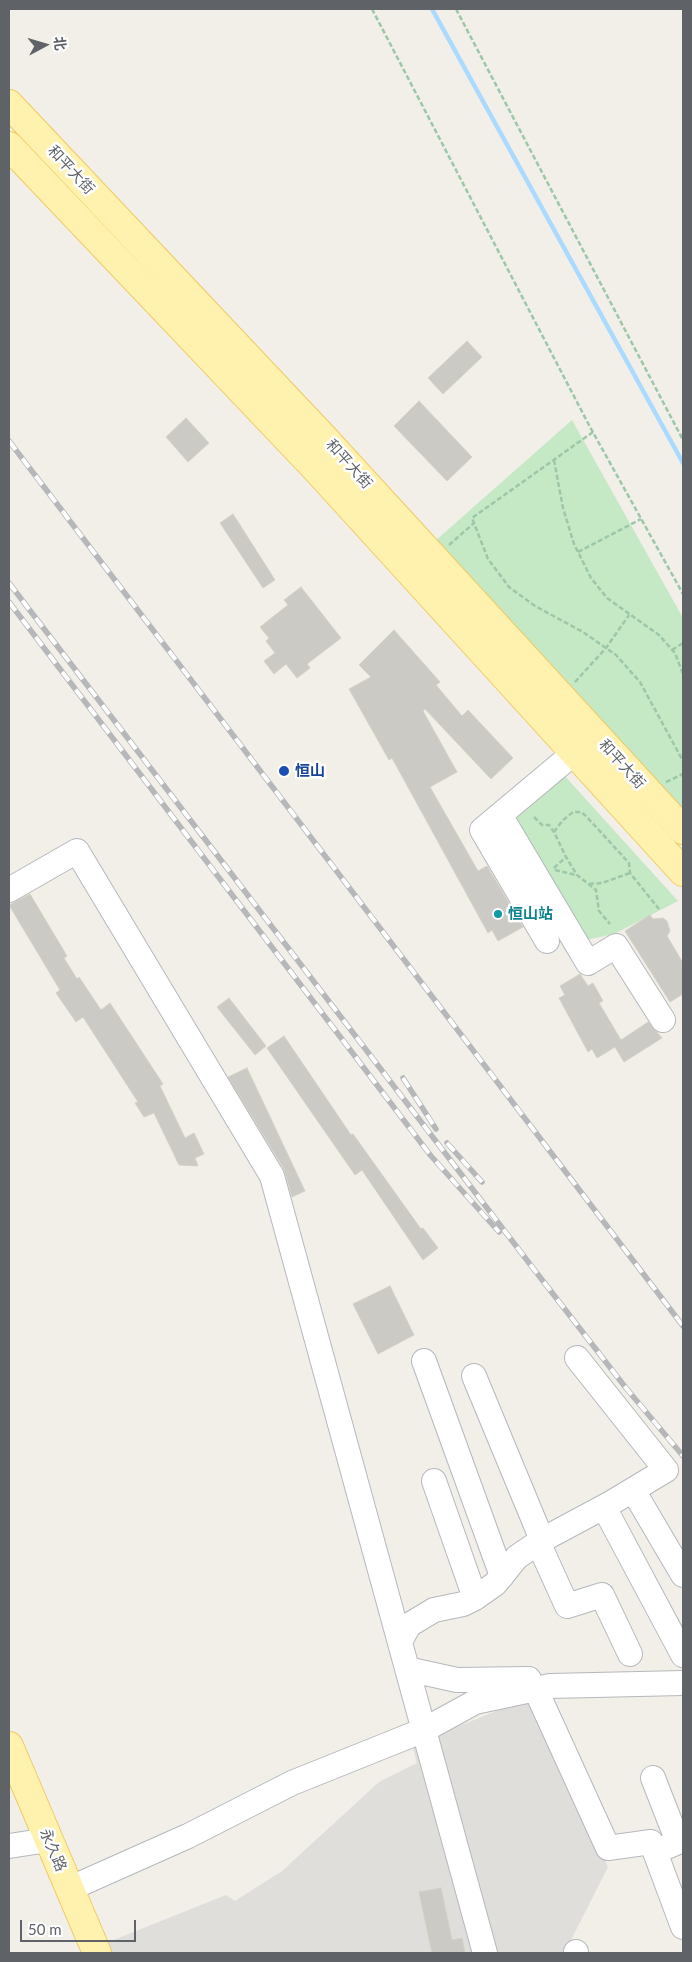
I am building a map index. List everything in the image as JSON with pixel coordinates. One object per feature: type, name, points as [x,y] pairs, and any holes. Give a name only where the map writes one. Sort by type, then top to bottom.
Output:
[{"type":"main road","name":"和平大街","points":[[9,104],[326,439],[683,830]]},
{"type":"main road","name":"和平大街","points":[[9,146],[310,463],[683,872]]},
{"type":"main road","name":"永久路","points":[[9,1746],[97,1953]]},
{"type":"street","points":[[547,941],[482,830],[574,753]]},
{"type":"street","points":[[500,814],[588,963],[616,946],[663,1020]]},
{"type":"street","points":[[9,890],[77,851],[272,1176],[485,1953]]},
{"type":"street","points":[[400,1642],[409,1625],[434,1610],[476,1598],[495,1584],[517,1558],[540,1541],[604,1507],[666,1470],[577,1358]]},
{"type":"street","points":[[424,1361],[502,1576]]},
{"type":"street","points":[[474,1376],[567,1606],[602,1595],[630,1654]]},
{"type":"street","points":[[434,1481],[476,1598]]},
{"type":"street","points":[[633,1490],[683,1575]]},
{"type":"street","points":[[604,1507],[683,1655]]},
{"type":"street","points":[[407,1669],[457,1680],[683,1673]]},
{"type":"street","points":[[69,1889],[188,1836],[292,1783],[424,1730],[475,1702],[535,1688],[604,1683],[683,1683]]},
{"type":"street","points":[[535,1688],[608,1848],[651,1842],[683,1927]]},
{"type":"street","points":[[653,1778],[678,1842],[655,1852]]},
{"type":"street","points":[[9,1846],[48,1840]]},
{"type":"path","points":[[372,9],[593,432],[683,594]]},
{"type":"path","points":[[456,9],[683,440]]},
{"type":"path","points":[[593,432],[472,518],[488,559],[509,587],[535,606],[583,632],[616,655],[640,682],[683,761]]},
{"type":"path","points":[[554,460],[563,508],[578,552],[591,578],[607,598],[659,636],[672,650],[683,674]]},
{"type":"path","points":[[578,552],[642,519]]},
{"type":"path","points":[[434,557],[474,523]]},
{"type":"path","points":[[561,697],[606,648],[629,615]]},
{"type":"path","points":[[672,650],[683,643]]},
{"type":"path","points":[[554,832],[562,821],[573,812],[581,812],[629,863],[630,873],[660,909]]},
{"type":"path","points":[[534,817],[542,826],[549,825],[578,875],[596,890],[599,911],[610,924]]},
{"type":"path","points":[[553,869],[578,875]]},
{"type":"path","points":[[589,884],[602,883],[630,873]]},
{"type":"shaded area","points":[[531,1697],[608,1867],[571,1940],[575,1953],[98,1953],[96,1947],[226,1895],[235,1901],[282,1871],[379,1782],[417,1763],[412,1745]]},
{"type":"green space","points":[[572,420],[683,618],[683,814],[434,542]]},
{"type":"green space","points":[[563,774],[678,901],[614,934],[581,941],[513,815]]},
{"type":"building","points":[[467,341],[482,357],[443,394],[428,378]]},
{"type":"building","points":[[419,401],[472,457],[447,481],[394,426]]},
{"type":"building","points":[[186,418],[209,443],[188,462],[166,437]]},
{"type":"building","points":[[233,514],[275,580],[263,588],[220,523]]},
{"type":"building","points":[[301,587],[341,638],[307,664],[310,668],[297,678],[286,664],[274,674],[264,661],[275,653],[266,641],[269,638],[260,627],[288,605],[284,600]]},
{"type":"building","points":[[394,630],[440,682],[436,685],[462,716],[468,710],[513,758],[491,779],[425,709],[423,711],[457,772],[430,787],[478,871],[487,866],[523,927],[498,941],[492,930],[488,933],[392,758],[389,760],[349,689],[371,677],[359,665]]},
{"type":"building","points":[[30,894],[67,956],[64,958],[77,979],[79,977],[101,1010],[110,1003],[163,1084],[160,1086],[185,1138],[194,1133],[204,1154],[195,1158],[198,1166],[179,1165],[154,1113],[144,1117],[135,1103],[138,1102],[83,1017],[76,1022],[56,993],[60,990],[9,905]]},
{"type":"building","points":[[650,915],[653,919],[663,918],[667,921],[670,931],[667,936],[683,963],[683,994],[670,1002],[625,931]]},
{"type":"building","points":[[580,974],[588,986],[593,983],[603,1001],[599,1003],[621,1040],[648,1022],[662,1038],[624,1062],[615,1047],[597,1058],[592,1049],[588,1052],[559,998],[565,995],[560,986]]},
{"type":"building","points":[[229,998],[266,1046],[255,1055],[217,1007]]},
{"type":"building","points":[[284,1036],[351,1135],[353,1134],[421,1229],[423,1228],[438,1248],[423,1260],[362,1170],[355,1175],[267,1048]]},
{"type":"building","points":[[247,1068],[305,1191],[292,1197],[284,1169],[228,1077]]},
{"type":"building","points":[[390,1286],[414,1335],[378,1354],[353,1304]]},
{"type":"building","points":[[441,1888],[452,1940],[462,1938],[465,1953],[432,1953],[419,1892]]},
{"type":"waterway","points":[[432,9],[683,463]]},
{"type":"railway","points":[[9,441],[683,1326]]},
{"type":"railway","points":[[9,583],[536,1272],[626,1388],[683,1456]]},
{"type":"railway","points":[[9,602],[431,1156],[499,1232]]},
{"type":"railway","points":[[403,1078],[436,1129]]},
{"type":"railway","points":[[447,1143],[482,1182]]},
{"type":"place","name":"恒山","points":[[284,771]]},
{"type":"place","name":"恒山站","points":[[498,914]]}]
